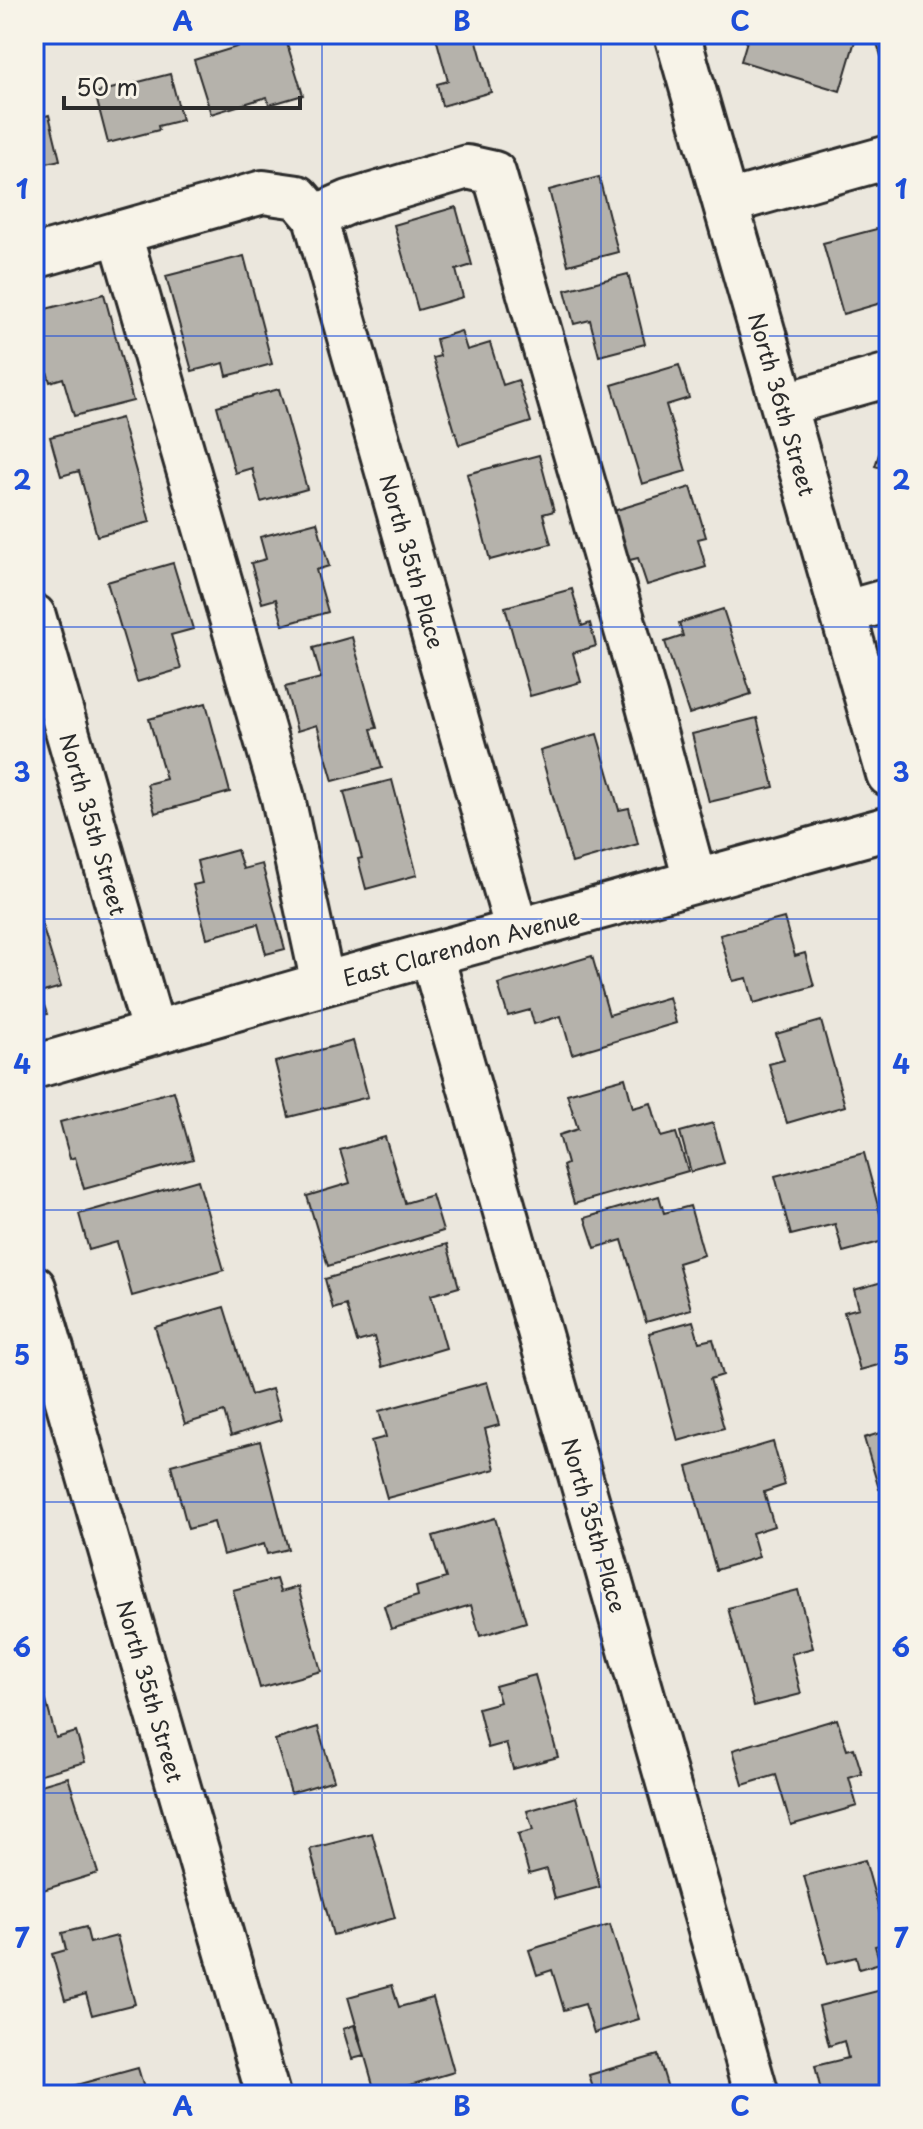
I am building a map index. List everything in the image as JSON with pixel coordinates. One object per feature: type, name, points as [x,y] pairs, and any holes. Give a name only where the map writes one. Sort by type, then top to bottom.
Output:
[{"type":"main road","name":"North 36th Street","points":[[677,34],[889,774]]},
{"type":"street","points":[[725,203],[889,157]]},
{"type":"street","points":[[34,257],[263,192],[307,207],[349,202],[467,167],[494,173],[695,880]]},
{"type":"street","name":"North 35th Place","points":[[307,207],[517,931]]},
{"type":"street","points":[[120,234],[283,798],[323,984]]},
{"type":"street","points":[[783,405],[889,375]]},
{"type":"street","points":[[843,613],[889,600]]},
{"type":"street","name":"North 35th Street","points":[[34,616],[154,1033]]},
{"type":"street","name":"East Clarendon Avenue","points":[[34,1067],[889,828]]},
{"type":"street","name":"North 35th Place","points":[[432,956],[757,2095]]},
{"type":"street","name":"North 35th Street","points":[[34,1287],[268,2095]]},
{"type":"building","points":[[284,34],[303,95],[269,105],[267,97],[211,114],[194,60]]},
{"type":"building","points":[[435,34],[475,34],[491,92],[442,106],[437,84],[448,81]]},
{"type":"building","points":[[749,34],[857,34],[840,91],[741,61]]},
{"type":"building","points":[[874,34],[889,34],[889,81]]},
{"type":"building","points":[[170,74],[182,120],[158,126],[159,130],[108,143],[95,93]]},
{"type":"building","points":[[49,115],[60,160],[34,166],[34,119]]},
{"type":"building","points":[[599,177],[618,252],[568,265],[549,190]]},
{"type":"building","points":[[456,207],[472,265],[456,270],[463,297],[418,310],[394,225]]},
{"type":"building","points":[[888,226],[889,279],[883,281],[888,301],[843,314],[823,243]]},
{"type":"building","points":[[244,256],[272,364],[227,376],[224,363],[192,371],[166,276]]},
{"type":"building","points":[[628,274],[645,344],[599,356],[590,320],[574,324],[565,290]]},
{"type":"building","points":[[104,294],[133,401],[74,416],[63,378],[50,382],[34,324],[34,312]]},
{"type":"building","points":[[461,331],[467,350],[490,343],[503,385],[518,380],[531,422],[459,445],[433,358],[440,356],[436,339]]},
{"type":"building","points":[[679,365],[689,398],[666,405],[686,471],[642,484],[612,385]]},
{"type":"building","points":[[279,389],[307,489],[261,502],[252,468],[235,473],[217,406]]},
{"type":"building","points":[[121,418],[150,522],[97,536],[79,471],[61,476],[50,437]]},
{"type":"building","points":[[889,424],[889,470],[875,466]]},
{"type":"building","points":[[539,455],[554,511],[543,514],[551,544],[490,560],[467,474]]},
{"type":"building","points":[[691,487],[706,537],[698,539],[706,567],[647,585],[638,558],[622,562],[607,513]]},
{"type":"building","points":[[317,522],[329,566],[316,570],[328,612],[283,625],[276,599],[262,603],[251,563],[266,559],[260,537]]},
{"type":"building","points":[[173,563],[193,629],[171,635],[181,669],[137,682],[107,582]]},
{"type":"building","points":[[572,589],[582,626],[590,623],[596,646],[573,653],[581,682],[530,696],[505,607]]},
{"type":"building","points":[[723,609],[751,694],[689,714],[665,642],[683,636],[679,623]]},
{"type":"building","points":[[352,637],[377,728],[371,729],[382,768],[333,781],[317,725],[297,731],[285,687],[321,678],[313,648]]},
{"type":"building","points":[[206,703],[230,792],[155,813],[147,784],[166,779],[149,719]]},
{"type":"building","points":[[757,718],[774,787],[709,802],[692,734]]},
{"type":"building","points":[[597,734],[619,810],[629,808],[638,844],[572,863],[540,751]]},
{"type":"building","points":[[392,780],[417,875],[366,889],[358,859],[362,858],[344,792]]},
{"type":"building","points":[[237,850],[243,869],[262,864],[285,949],[266,954],[258,924],[207,938],[193,885],[202,883],[197,861]]},
{"type":"building","points":[[34,899],[61,987],[40,993],[47,1014],[34,1018]]},
{"type":"building","points":[[784,918],[795,956],[805,953],[814,986],[754,1003],[747,978],[733,981],[720,935]]},
{"type":"building","points":[[592,956],[609,1015],[669,997],[676,1023],[572,1054],[561,1016],[534,1024],[530,1010],[508,1016],[498,984]]},
{"type":"building","points":[[821,1021],[845,1106],[787,1123],[769,1064],[784,1060],[776,1034]]},
{"type":"building","points":[[353,1041],[368,1097],[289,1117],[275,1062]]},
{"type":"building","points":[[625,1078],[633,1108],[651,1103],[661,1137],[676,1133],[688,1171],[574,1204],[563,1166],[567,1164],[559,1135],[578,1129],[567,1094]]},
{"type":"building","points":[[174,1091],[193,1159],[84,1189],[75,1157],[70,1159],[60,1122]]},
{"type":"building","points":[[713,1123],[724,1163],[691,1172],[680,1132]]},
{"type":"building","points":[[385,1137],[405,1203],[432,1195],[443,1231],[328,1266],[307,1196],[350,1183],[340,1150]]},
{"type":"building","points":[[864,1153],[887,1240],[843,1252],[835,1224],[791,1235],[775,1176]]},
{"type":"building","points":[[198,1180],[224,1270],[132,1296],[117,1242],[89,1250],[79,1214]]},
{"type":"building","points":[[659,1196],[664,1213],[690,1206],[704,1255],[678,1263],[691,1309],[646,1322],[622,1240],[595,1248],[585,1218]]},
{"type":"building","points":[[447,1244],[459,1287],[431,1295],[446,1348],[382,1367],[374,1337],[357,1342],[346,1305],[333,1309],[325,1279]]},
{"type":"building","points":[[889,1280],[889,1362],[860,1370],[844,1312],[859,1308],[854,1290]]},
{"type":"building","points":[[224,1307],[251,1395],[272,1389],[281,1420],[231,1436],[224,1412],[185,1424],[155,1327]]},
{"type":"building","points":[[693,1321],[699,1342],[713,1339],[723,1375],[710,1379],[724,1428],[678,1441],[649,1333]]},
{"type":"building","points":[[487,1382],[499,1425],[485,1429],[495,1469],[387,1498],[371,1441],[386,1437],[379,1411]]},
{"type":"building","points":[[889,1430],[889,1486],[879,1489],[864,1438]]},
{"type":"building","points":[[260,1441],[288,1549],[267,1554],[264,1544],[223,1555],[214,1522],[188,1529],[171,1465]]},
{"type":"building","points":[[773,1442],[785,1485],[764,1492],[774,1526],[752,1533],[759,1557],[716,1570],[687,1467]]},
{"type":"building","points":[[495,1518],[526,1622],[480,1636],[471,1605],[391,1629],[384,1606],[418,1596],[416,1587],[446,1578],[433,1536]]},
{"type":"building","points":[[276,1579],[280,1592],[298,1587],[321,1671],[260,1688],[233,1590]]},
{"type":"building","points":[[798,1590],[813,1648],[791,1654],[801,1694],[754,1706],[728,1608]]},
{"type":"building","points":[[37,1668],[56,1738],[76,1732],[85,1762],[34,1776],[34,1669]]},
{"type":"building","points":[[535,1675],[558,1757],[513,1769],[506,1743],[488,1748],[478,1708],[500,1702],[495,1686]]},
{"type":"building","points":[[837,1719],[847,1750],[854,1748],[862,1774],[849,1778],[857,1806],[791,1825],[776,1775],[743,1785],[733,1750]]},
{"type":"building","points":[[318,1727],[334,1780],[291,1793],[275,1740]]},
{"type":"building","points":[[68,1777],[98,1873],[43,1890],[34,1861],[34,1787]]},
{"type":"building","points":[[576,1797],[600,1887],[555,1899],[547,1869],[529,1874],[518,1834],[533,1830],[527,1811]]},
{"type":"building","points":[[372,1833],[395,1918],[333,1935],[310,1849]]},
{"type":"building","points":[[865,1860],[888,1943],[875,1946],[880,1963],[859,1969],[856,1957],[828,1964],[804,1876]]},
{"type":"building","points":[[610,1925],[639,2019],[594,2033],[585,2004],[564,2010],[552,1970],[537,1975],[529,1950]]},
{"type":"building","points":[[86,1927],[90,1943],[117,1936],[135,2004],[92,2015],[86,1994],[65,2000],[52,1954],[66,1950],[62,1933]]},
{"type":"building","points":[[392,1985],[399,2007],[433,1998],[454,2072],[376,2095],[348,1997]]},
{"type":"building","points":[[889,1988],[889,2083],[845,2095],[822,2095],[815,2066],[848,2058],[844,2041],[829,2046],[819,2006]]},
{"type":"building","points":[[354,2025],[364,2056],[352,2059],[343,2029]]},
{"type":"building","points":[[658,2055],[670,2095],[595,2095],[589,2075]]},
{"type":"building","points":[[138,2068],[146,2095],[66,2095],[65,2088]]}]
